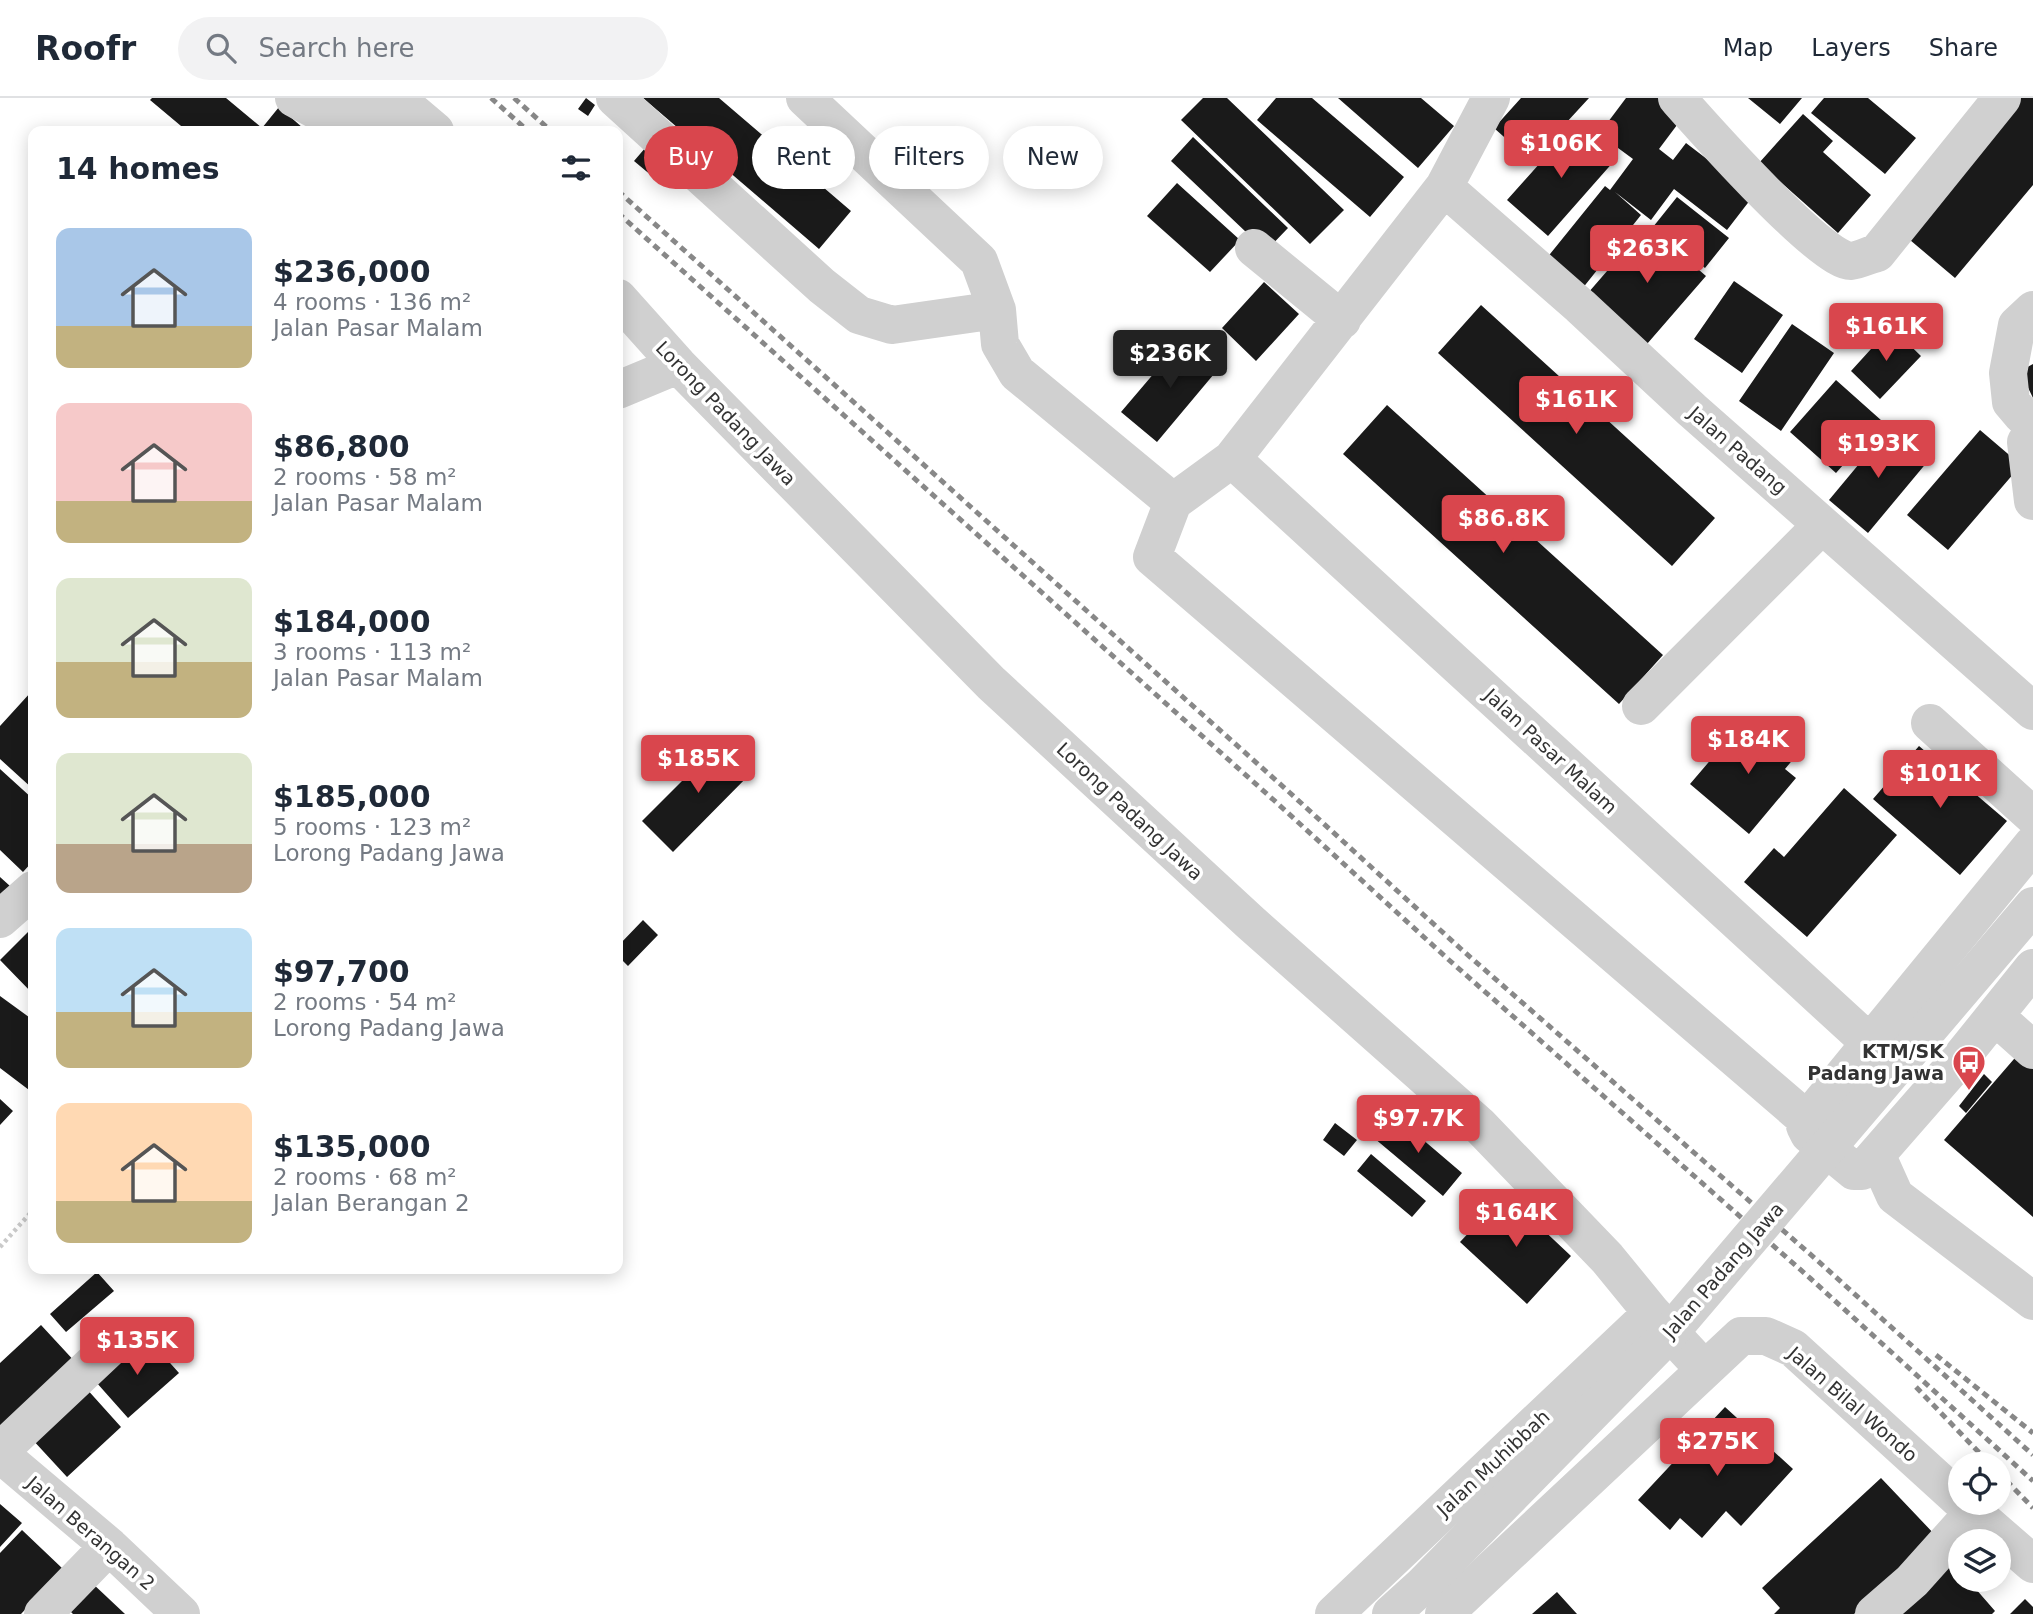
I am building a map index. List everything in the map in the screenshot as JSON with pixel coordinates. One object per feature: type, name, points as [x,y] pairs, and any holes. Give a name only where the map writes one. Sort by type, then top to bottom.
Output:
[{"type":"street","points":[[294,98],[316,110],[413,113]]},
{"type":"street","points":[[615,98],[822,286],[859,315],[892,325],[997,310]]},
{"type":"street","points":[[805,98],[979,261],[997,310],[1000,344],[1017,373],[1173,502]]},
{"type":"street","points":[[1490,98],[1444,187],[1232,459],[1173,502],[1152,557],[1807,1120]]},
{"type":"street","points":[[1677,98],[1766,194],[1831,254],[1849,261],[1877,253],[2002,98]]},
{"type":"street","name":"Jalan Padang","points":[[1444,187],[2033,711]]},
{"type":"street","points":[[1254,248],[1342,320]]},
{"type":"street","name":"Lorong Padang Jawa","points":[[623,304],[678,365],[991,683],[1251,923],[1479,1125],[1608,1258],[1651,1313],[1704,1369]]},
{"type":"street","points":[[2033,310],[2017,325],[2008,373],[2011,402],[2024,429],[2033,501]]},
{"type":"street","points":[[623,388],[678,365]]},
{"type":"street","name":"Jalan Pasar Malam","points":[[1232,459],[1871,1044]]},
{"type":"street","points":[[1641,706],[1822,525]]},
{"type":"street","points":[[1930,723],[2033,816]]},
{"type":"street","points":[[2033,845],[1807,1120],[1805,1126],[1809,1134],[1854,1171],[1862,1171],[1959,1060],[2033,968]]},
{"type":"street","points":[[0,919],[28,894]]},
{"type":"street","name":"Jalan Padang Jawa","points":[[1391,1614],[1423,1585],[1666,1337],[2033,906]]},
{"type":"street","points":[[1897,1012],[1959,1060]]},
{"type":"street","points":[[1995,1016],[2033,1050]]},
{"type":"street","points":[[1877,1156],[1895,1196],[2033,1301]]},
{"type":"street","name":"Jalan Muhibbah","points":[[1334,1614],[1651,1313]]},
{"type":"street","name":"Jalan Bilal Wondo","points":[[1704,1369],[1741,1336],[1766,1336],[1793,1348],[1948,1489]]},
{"type":"street","points":[[0,1453],[120,1338]]},
{"type":"street","points":[[1444,1614],[1704,1369]]},
{"type":"street","name":"Jalan Berangan 2","points":[[0,1453],[109,1546],[181,1614]]},
{"type":"street","points":[[1874,1614],[1912,1581],[1959,1515]]},
{"type":"street","name":"Jalan Bilal Wondo","points":[[1977,1515],[2033,1564]]},
{"type":"street","points":[[43,1614],[109,1546]]},
{"type":"path","points":[[0,1247],[28,1216]]},
{"type":"building","points":[[226,98],[260,126],[181,126],[150,100]]},
{"type":"building","points":[[586,98],[595,105],[588,116],[578,109]]},
{"type":"building","points":[[643,98],[719,98],[752,126],[752,189],[825,189],[851,211],[819,249],[738,180],[738,126],[676,126]]},
{"type":"building","points":[[1203,98],[1227,98],[1344,210],[1310,244],[1181,120]]},
{"type":"building","points":[[1276,98],[1312,98],[1404,177],[1370,217],[1257,120]]},
{"type":"building","points":[[1338,98],[1421,98],[1454,126],[1418,168]]},
{"type":"building","points":[[1521,98],[1589,98],[1531,161],[1494,128]]},
{"type":"building","points":[[1626,98],[1658,98],[1683,117],[1659,149],[1673,160],[1686,143],[1754,195],[1727,230],[1674,189],[1651,220],[1615,192],[1641,215],[1582,289],[1546,259],[1605,186],[1610,190],[1633,159],[1599,134]]},
{"type":"building","points":[[1748,98],[1802,98],[1780,124]]},
{"type":"building","points":[[1824,98],[1868,98],[1916,138],[1885,174],[1811,113]]},
{"type":"building","points":[[2007,98],[2033,98],[2033,185],[1955,278],[1897,229]]},
{"type":"building","points":[[279,107],[301,126],[264,126]]},
{"type":"building","points":[[1803,114],[1833,141],[1823,152],[1871,195],[1838,233],[1759,163]]},
{"type":"building","points":[[1575,124],[1615,160],[1548,236],[1507,200]]},
{"type":"building","points":[[1193,137],[1288,228],[1266,251],[1171,161]]},
{"type":"building","points":[[644,149],[644,169],[634,161]]},
{"type":"building","points":[[1177,183],[1240,240],[1210,272],[1147,216]]},
{"type":"building","points":[[1677,197],[1729,238],[1705,268],[1653,227]]},
{"type":"building","points":[[1647,225],[1706,276],[1647,344],[1588,293]]},
{"type":"building","points":[[1734,281],[1783,315],[1742,373],[1694,339]]},
{"type":"building","points":[[1264,282],[1299,314],[1256,361],[1222,328]]},
{"type":"building","points":[[1481,305],[1715,518],[1672,566],[1438,353]]},
{"type":"building","points":[[1792,324],[1834,353],[1781,431],[1739,401]]},
{"type":"building","points":[[1891,327],[1921,356],[1880,399],[1851,371]]},
{"type":"building","points":[[1184,338],[1219,368],[1157,442],[1121,412]]},
{"type":"building","points":[[2033,364],[2033,398],[2020,371]]},
{"type":"building","points":[[1836,380],[1882,421],[1836,473],[1790,432]]},
{"type":"building","points":[[1387,405],[1663,655],[1619,704],[1343,454]]},
{"type":"building","points":[[1889,428],[1928,461],[1868,533],[1829,500]]},
{"type":"building","points":[[1980,430],[2021,465],[1948,550],[1907,515]]},
{"type":"building","points":[[28,695],[28,784],[0,759],[0,726]]},
{"type":"building","points":[[1768,724],[1800,751],[1785,769],[1796,778],[1749,834],[1690,784],[1737,729],[1753,742]]},
{"type":"building","points":[[724,739],[755,769],[673,852],[642,821]]},
{"type":"building","points":[[1919,746],[2007,821],[1960,875],[1873,799]]},
{"type":"building","points":[[0,769],[28,794],[28,866],[23,872],[0,850]]},
{"type":"building","points":[[1844,788],[1897,835],[1807,937],[1744,882],[1774,848],[1784,857]]},
{"type":"building","points":[[0,877],[10,886],[0,897]]},
{"type":"building","points":[[643,920],[658,935],[628,966],[623,961],[623,941]]},
{"type":"building","points":[[28,932],[28,989],[0,960]]},
{"type":"building","points":[[0,996],[28,1016],[28,1089],[0,1068]]},
{"type":"building","points":[[2033,1037],[2033,1217],[1944,1140]]},
{"type":"building","points":[[1984,1074],[1992,1082],[1966,1113],[1959,1106]]},
{"type":"building","points":[[0,1099],[13,1111],[0,1125]]},
{"type":"building","points":[[1394,1115],[1462,1173],[1443,1196],[1374,1138]]},
{"type":"building","points":[[1335,1123],[1357,1140],[1344,1156],[1323,1140]]},
{"type":"building","points":[[1371,1154],[1426,1201],[1412,1217],[1357,1171]]},
{"type":"building","points":[[1505,1194],[1571,1256],[1527,1304],[1460,1242]]},
{"type":"building","points":[[95,1274],[99,1274],[114,1291],[66,1332],[50,1314]]},
{"type":"building","points":[[41,1325],[78,1365],[0,1429],[0,1363]]},
{"type":"building","points":[[146,1336],[179,1373],[128,1418],[96,1382]]},
{"type":"building","points":[[85,1387],[121,1427],[67,1477],[31,1438]]},
{"type":"building","points":[[1725,1407],[1793,1469],[1741,1526],[1726,1511],[1702,1538],[1680,1518],[1670,1530],[1638,1500]]},
{"type":"building","points":[[1881,1478],[1937,1537],[1854,1614],[1774,1614],[1780,1608],[1762,1588]]},
{"type":"building","points":[[0,1504],[22,1523],[0,1547]]},
{"type":"building","points":[[22,1530],[63,1569],[21,1614],[0,1614],[0,1553]]},
{"type":"building","points":[[1947,1557],[1948,1592],[1978,1592],[1995,1611],[1992,1614],[1883,1614]]},
{"type":"building","points":[[91,1582],[125,1614],[73,1614],[66,1607]]},
{"type":"building","points":[[1557,1592],[1577,1614],[1532,1614]]},
{"type":"building","points":[[2025,1599],[2033,1607],[2033,1614],[2010,1614]]},
{"type":"railway","points":[[491,98],[522,126]]},
{"type":"railway","points":[[514,98],[545,126]]},
{"type":"railway","points":[[623,195],[1461,949],[1818,1261],[2033,1455]]},
{"type":"railway","points":[[623,217],[1449,960],[1811,1279],[2033,1481]]},
{"type":"railway","points":[[1936,1355],[2033,1433]]},
{"type":"railway","points":[[1916,1387],[1978,1452]]},
{"type":"railway","points":[[2011,1485],[2033,1508]]},
{"type":"place","name":"KTM/SK Padang Jawa","points":[[1969,1092]]}]
